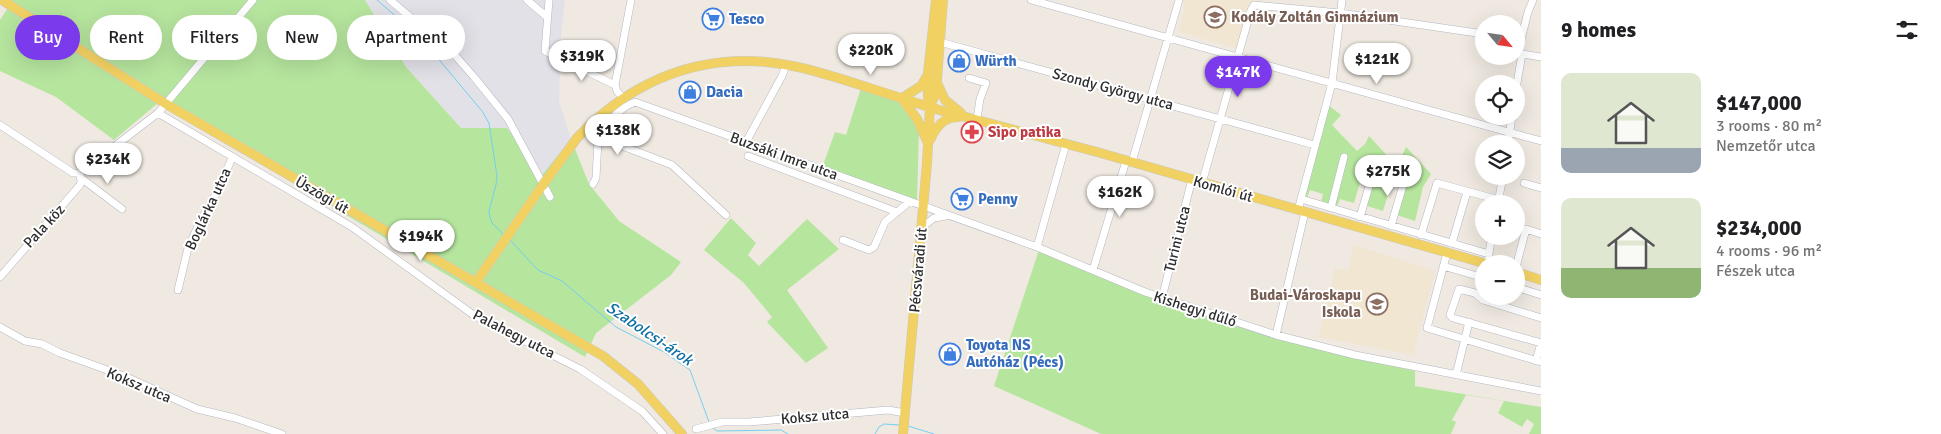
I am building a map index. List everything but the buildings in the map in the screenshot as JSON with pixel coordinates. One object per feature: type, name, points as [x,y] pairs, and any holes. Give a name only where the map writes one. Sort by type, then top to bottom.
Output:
[{"type":"main road","name":"Üszögi út","points":[[2,0],[166,104],[570,336],[617,366],[649,396],[681,433]]},
{"type":"main road","points":[[936,0],[933,74],[944,100],[968,117]]},
{"type":"main road","points":[[928,145],[918,120],[902,98],[921,86],[933,74],[940,42],[942,0]]},
{"type":"main road","name":"Komlói út","points":[[476,282],[576,138],[592,121],[623,98],[659,78],[704,65],[744,61],[786,65],[830,75],[902,98],[1475,261]]},
{"type":"main road","name":"Pécsváradi út","points":[[903,428],[924,208],[930,106],[934,99],[933,74]]},
{"type":"main road","points":[[928,145],[936,128],[946,120],[954,117],[968,117]]},
{"type":"main road","points":[[1525,275],[1541,280]]},
{"type":"street","points":[[80,176],[158,113],[253,0]]},
{"type":"street","points":[[390,0],[453,53],[508,119],[550,198]]},
{"type":"street","points":[[527,0],[547,17]]},
{"type":"street","points":[[549,0],[545,51],[615,86]]},
{"type":"street","points":[[623,98],[615,86],[631,0]]},
{"type":"street","points":[[1031,0],[1541,141]]},
{"type":"street","points":[[1093,270],[1150,99],[1179,0]]},
{"type":"street","points":[[1276,335],[1302,211],[1301,199],[1332,83],[1342,0]]},
{"type":"street","points":[[1525,25],[1532,0]]},
{"type":"street","points":[[1202,183],[1239,58],[1252,6],[1340,13],[1475,33]]},
{"type":"street","name":"Szondy György utca","points":[[940,42],[1315,145]]},
{"type":"street","points":[[1525,53],[1541,57]]},
{"type":"street","points":[[746,142],[782,76],[786,65]]},
{"type":"street","points":[[969,78],[986,83],[980,99],[977,119]]},
{"type":"street","name":"Buzsáki Imre utca","points":[[598,140],[618,112],[635,102],[924,208]]},
{"type":"street","name":"Palahegy utca","points":[[158,113],[352,227],[475,316],[580,369],[642,411],[663,434]]},
{"type":"street","points":[[0,125],[80,176],[122,209]]},
{"type":"street","points":[[1509,135],[1510,125]]},
{"type":"street","points":[[593,184],[596,178],[598,140],[612,142],[672,165],[726,215]]},
{"type":"street","points":[[1038,247],[1066,144]]},
{"type":"street","points":[[748,156],[897,212]]},
{"type":"street","points":[[1331,208],[1344,157]]},
{"type":"street","name":"Boglárka utca","points":[[178,290],[188,248],[232,158]]},
{"type":"street","points":[[1360,218],[1375,166]]},
{"type":"street","points":[[1391,226],[1406,175]]},
{"type":"street","name":"Pala köz","points":[[0,278],[30,240],[64,205],[80,185],[80,176]]},
{"type":"street","name":"Turini utca","points":[[1162,298],[1192,179]]},
{"type":"street","points":[[1525,183],[1541,188]]},
{"type":"street","points":[[1421,235],[1437,184],[1477,195]]},
{"type":"street","points":[[1452,243],[1467,192]]},
{"type":"street","points":[[1301,199],[1360,218],[1489,254],[1490,245]]},
{"type":"street","points":[[843,240],[869,250],[874,247],[878,240],[885,222],[910,202]]},
{"type":"street","name":"Kishegyi dűlő","points":[[924,208],[1038,247],[1162,298],[1276,335],[1355,355],[1541,391]]},
{"type":"street","points":[[922,227],[933,219],[946,216]]},
{"type":"street","points":[[1519,255],[1526,229],[1541,234]]},
{"type":"street","points":[[1447,253],[1427,328],[1538,361],[1541,343],[1453,318],[1450,315],[1460,290],[1475,294]]},
{"type":"street","points":[[1443,266],[1475,275]]},
{"type":"street","points":[[1525,290],[1541,295]]},
{"type":"street","points":[[1508,305],[1541,318]]},
{"type":"street","points":[[1456,375],[1469,322]]},
{"type":"street","name":"Koksz utca","points":[[0,327],[26,340],[42,344],[60,353],[124,376],[197,409],[236,418],[282,434]]},
{"type":"street","name":"Koksz utca","points":[[696,429],[722,422],[749,422],[888,410],[905,413]]},
{"type":"shaded area","points":[[365,0],[565,0],[561,36],[559,101],[571,139],[542,175],[507,128],[461,128],[402,60],[465,60],[465,15],[374,15]]},
{"type":"shaded area","name":"Kodály Zoltán Gimnázium","points":[[1182,0],[1262,0],[1262,3],[1252,3],[1239,49],[1179,32],[1185,6]]},
{"type":"shaded area","name":"Budai-Városkapu Iskola","points":[[1354,245],[1435,271],[1413,355],[1319,337],[1335,268],[1348,271]]},
{"type":"green space","points":[[13,0],[365,0],[374,15],[347,15],[347,60],[402,60],[461,128],[507,128],[542,175],[571,139],[589,184],[619,221],[681,262],[671,275],[596,333],[585,357],[158,103],[114,140],[56,97],[0,71],[0,20]]},
{"type":"green space","points":[[863,82],[902,96],[901,106],[919,129],[917,200],[822,168],[835,132],[846,135]]},
{"type":"green space","points":[[1327,104],[1341,115],[1332,125],[1357,151],[1365,144],[1369,136],[1394,163],[1402,156],[1406,147],[1431,174],[1423,187],[1415,221],[1394,214],[1401,180],[1393,178],[1383,211],[1364,205],[1372,171],[1364,169],[1354,203],[1340,199],[1337,207],[1321,203],[1323,194],[1310,190],[1307,198],[1301,199]]},
{"type":"green space","points":[[731,218],[756,243],[748,255],[759,266],[807,219],[839,249],[787,290],[828,348],[806,363],[767,322],[772,317],[744,283],[704,250]]},
{"type":"green space","points":[[1039,250],[1163,302],[1276,339],[1415,371],[1415,386],[1541,407],[1541,434],[1529,434],[1534,424],[1527,419],[1522,427],[1498,413],[1504,401],[1466,395],[1452,420],[1456,422],[1451,434],[1101,434],[994,386]]},
{"type":"waterway","name":"Szabolcsi-árok","points":[[377,0],[420,37],[482,111],[489,123],[497,176],[489,211],[492,223],[504,235]]},
{"type":"waterway","name":"Szabolcsi-árok","points":[[509,239],[538,270],[562,281],[616,327],[664,352],[690,370],[709,422]]},
{"type":"waterway","name":"Szabolcsi-árok","points":[[875,434],[879,427],[884,424],[899,425]]},
{"type":"waterway","name":"Szabolcsi-árok","points":[[908,426],[934,434]]},
{"type":"waterway","name":"Szabolcsi-árok","points":[[712,427],[717,431],[781,430],[788,434]]},
{"type":"place","name":"Kodály Zoltán Gimnázium","points":[[1215,17]]},
{"type":"place","name":"Tesco","points":[[713,19]]},
{"type":"place","name":"Würth","points":[[959,61]]},
{"type":"place","name":"Dacia","points":[[690,92]]},
{"type":"place","name":"Sipo patika","points":[[972,132]]},
{"type":"place","name":"Penny","points":[[962,199]]},
{"type":"place","name":"Budai-Városkapu Iskola","points":[[1377,304]]},
{"type":"place","name":"Toyota NS Autóház (Pécs)","points":[[950,354]]}]
